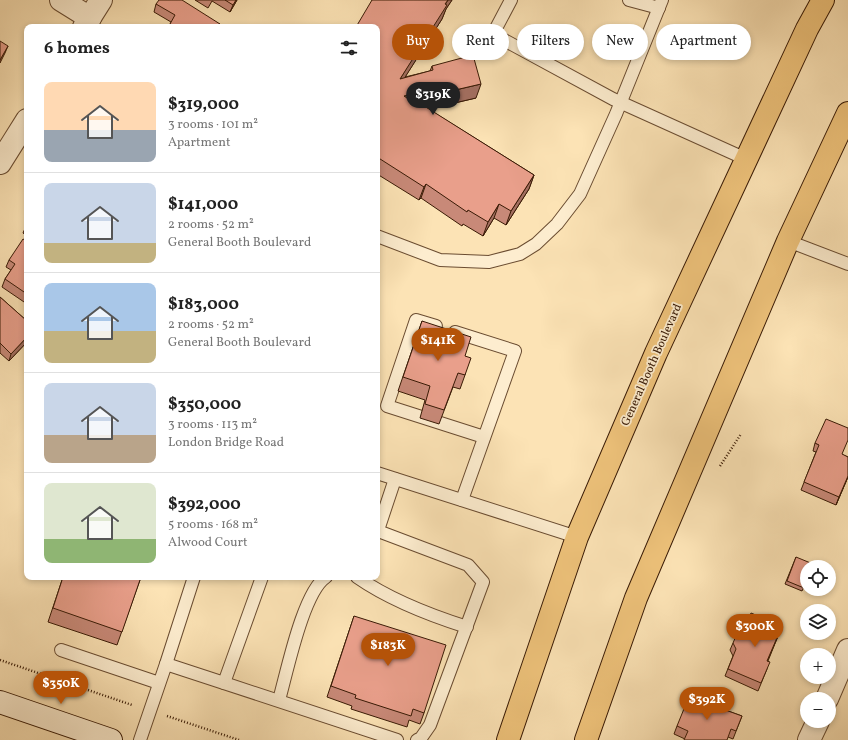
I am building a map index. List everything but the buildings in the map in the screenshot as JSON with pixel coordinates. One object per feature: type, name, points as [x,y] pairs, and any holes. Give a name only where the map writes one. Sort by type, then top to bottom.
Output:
[{"type":"highway","name":"General Booth Boulevard","points":[[508,740],[577,537],[656,353],[807,29],[823,0]]},
{"type":"highway","points":[[586,740],[636,598],[788,241],[848,113]]},
{"type":"street","points":[[61,0],[92,15]]},
{"type":"street","points":[[0,164],[24,125]]},
{"type":"street","points":[[830,692],[848,650]]},
{"type":"street","points":[[0,702],[111,740]]},
{"type":"street","points":[[809,740],[815,728]]},
{"type":"lane","points":[[512,0],[493,34],[620,102],[746,159]]},
{"type":"lane","points":[[380,237],[440,260],[489,262],[520,254],[536,244],[557,224],[580,194],[660,4],[629,0]]},
{"type":"lane","points":[[788,241],[848,264]]},
{"type":"lane","points":[[462,500],[515,351],[416,320],[387,406],[484,437]]},
{"type":"lane","points":[[380,474],[577,537]]},
{"type":"lane","points":[[380,526],[395,479]]},
{"type":"lane","points":[[380,533],[468,565],[483,582],[430,725],[421,738],[417,740]]},
{"type":"lane","points":[[140,740],[193,580]]},
{"type":"lane","points":[[224,683],[261,580]]},
{"type":"lane","points":[[279,700],[309,599],[322,580]]},
{"type":"lane","points":[[362,580],[424,613],[467,626]]},
{"type":"lane","points":[[61,650],[159,682]]},
{"type":"lane","points":[[166,664],[397,740]]},
{"type":"path","points":[[0,660],[238,740]]}]
